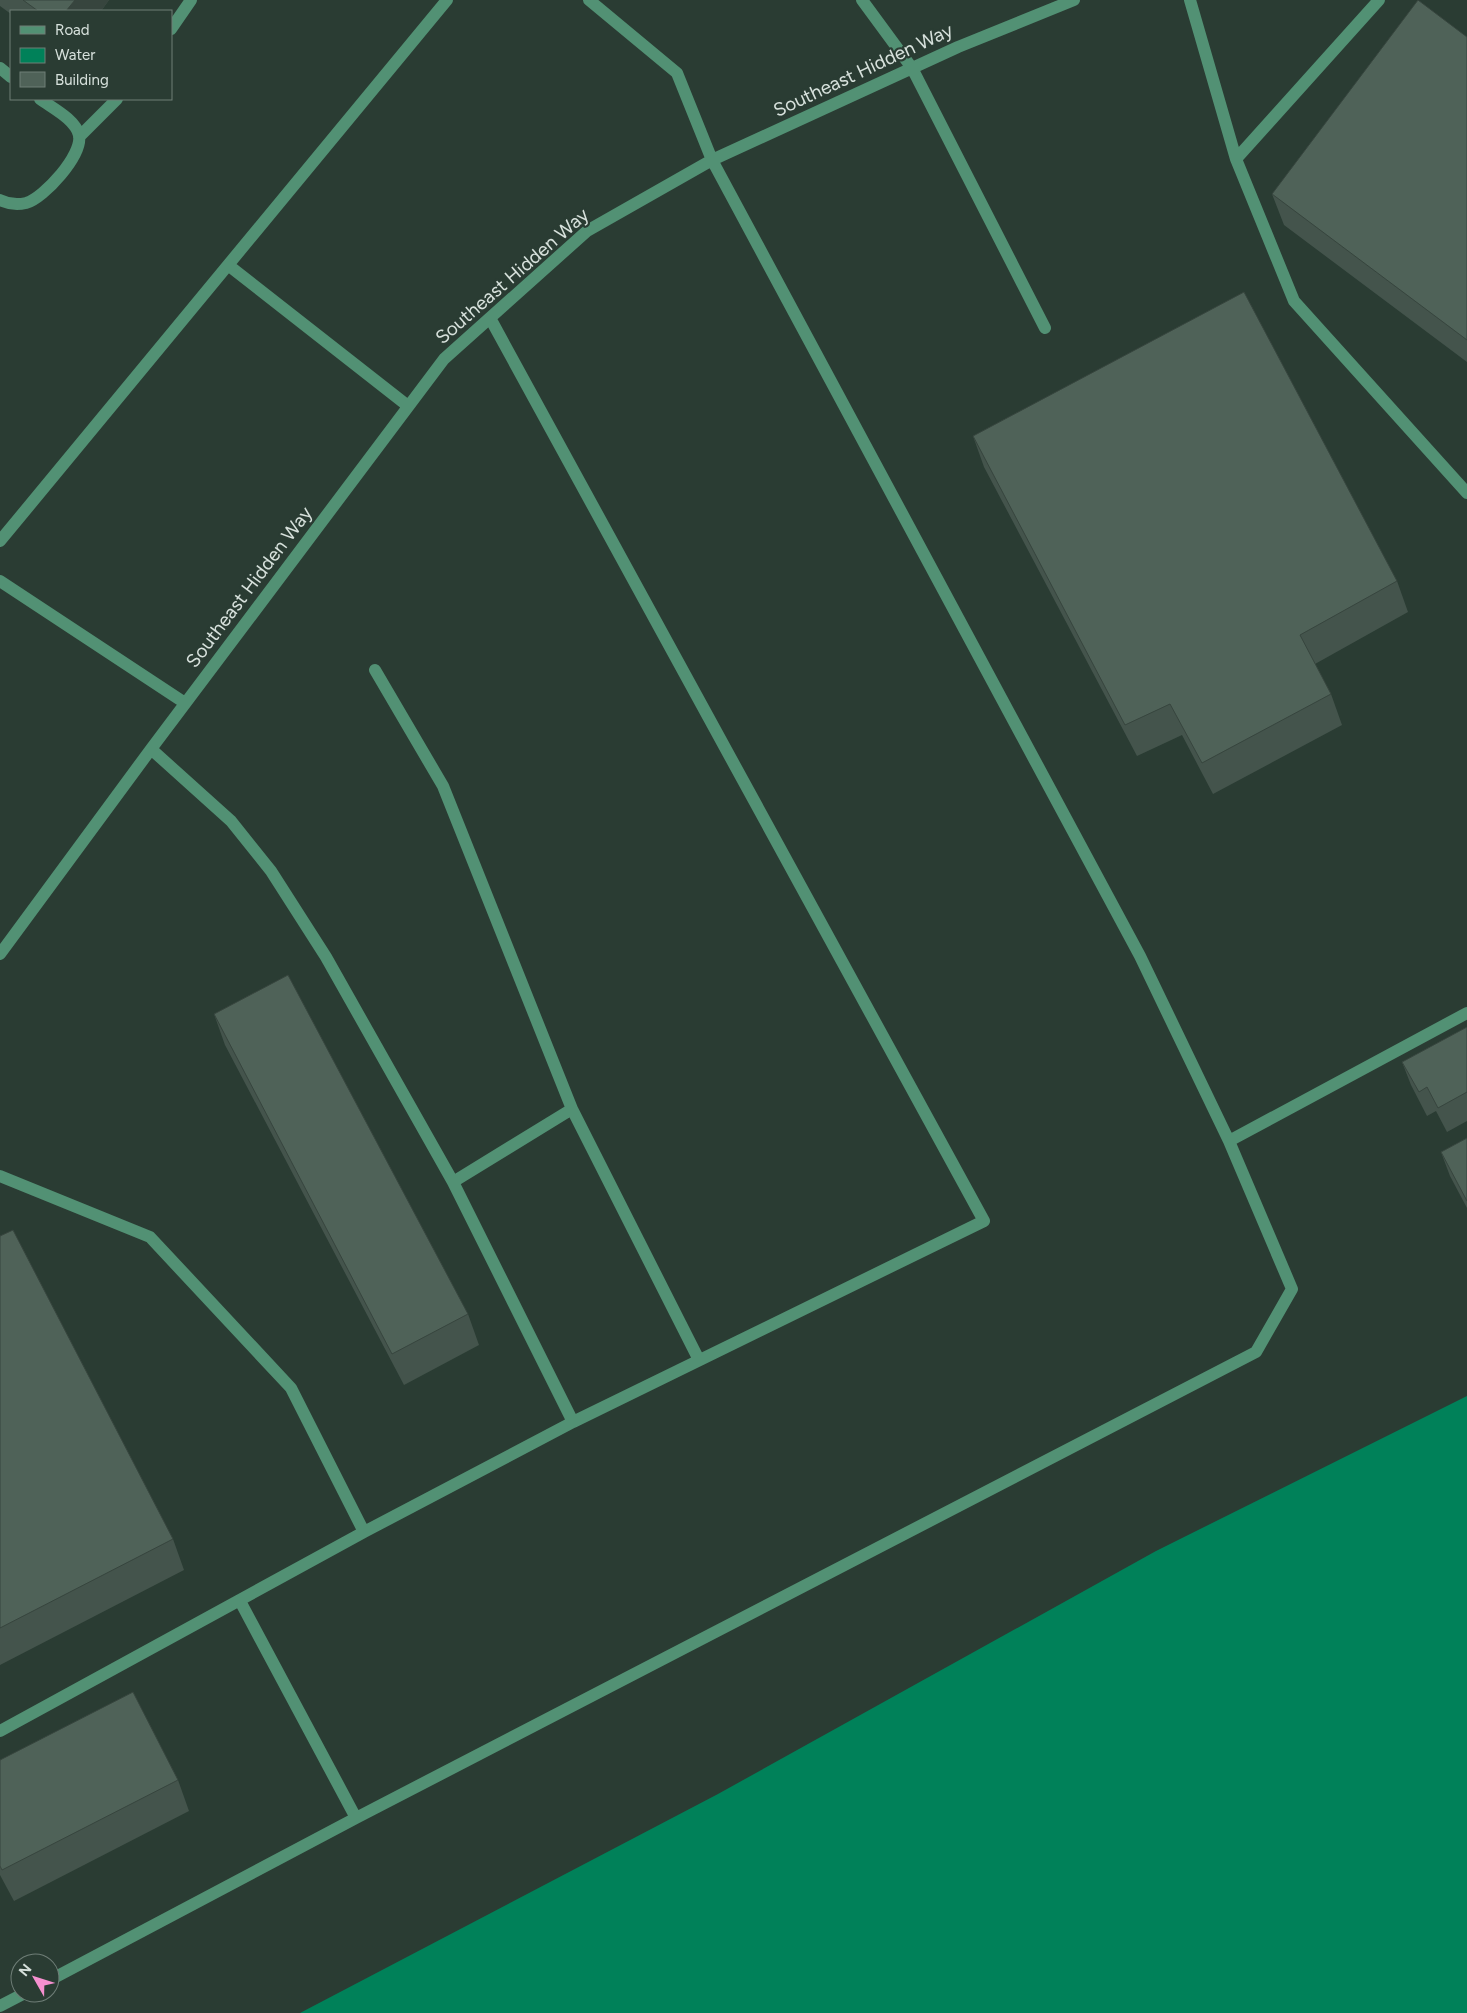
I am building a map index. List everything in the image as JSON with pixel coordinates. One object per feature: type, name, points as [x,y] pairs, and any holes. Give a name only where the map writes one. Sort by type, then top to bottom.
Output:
[{"type":"lane","points":[[172,28],[191,0]]},
{"type":"lane","points":[[0,541],[447,0]]},
{"type":"lane","points":[[60,1975],[356,1818],[1256,1352],[1292,1289],[1229,1141],[1140,956],[712,160],[677,73],[589,0]]},
{"type":"lane","points":[[862,0],[912,68],[1045,328]]},
{"type":"lane","name":"Southeast Hidden Way","points":[[0,954],[151,748],[444,359],[587,231],[712,160],[958,47],[1074,0]]},
{"type":"lane","points":[[1190,0],[1236,159],[1294,301],[1467,493]]},
{"type":"lane","points":[[1236,159],[1378,0]]},
{"type":"lane","points":[[0,68],[10,76]]},
{"type":"lane","points":[[41,100],[73,124],[79,136]]},
{"type":"lane","points":[[0,200],[7,204],[27,202],[41,193],[56,180],[69,162],[76,151],[79,136],[116,100]]},
{"type":"lane","points":[[228,265],[408,406]]},
{"type":"lane","points":[[0,1732],[364,1532],[573,1422],[984,1221],[490,318]]},
{"type":"lane","points":[[0,580],[185,703]]},
{"type":"lane","points":[[375,670],[443,786],[572,1109],[699,1360]]},
{"type":"lane","points":[[151,748],[231,821],[271,871],[326,957],[453,1182],[573,1422]]},
{"type":"lane","points":[[1229,1141],[1467,1013]]},
{"type":"lane","points":[[453,1182],[572,1109]]},
{"type":"lane","points":[[0,1176],[150,1237],[291,1388],[364,1532]]},
{"type":"lane","points":[[240,1601],[356,1818]]},
{"type":"water","points":[[1467,1396],[1467,2013],[300,2013],[718,1794],[1156,1551]]},
{"type":"building","points":[[23,0],[75,0],[67,10],[37,10]]},
{"type":"building","points":[[1418,0],[1467,37],[1467,340],[1272,194]]},
{"type":"building","points":[[1244,292],[1397,581],[1300,635],[1331,694],[1202,763],[1170,704],[1125,725],[973,436]]},
{"type":"building","points":[[288,975],[468,1314],[392,1354],[214,1014]]},
{"type":"building","points":[[1467,1027],[1467,1092],[1438,1108],[1427,1087],[1419,1092],[1402,1062]]},
{"type":"building","points":[[1467,1138],[1467,1201],[1441,1152]]},
{"type":"building","points":[[13,1230],[173,1539],[0,1628],[0,1236]]},
{"type":"building","points":[[133,1692],[178,1780],[2,1870],[0,1866],[0,1760]]}]
